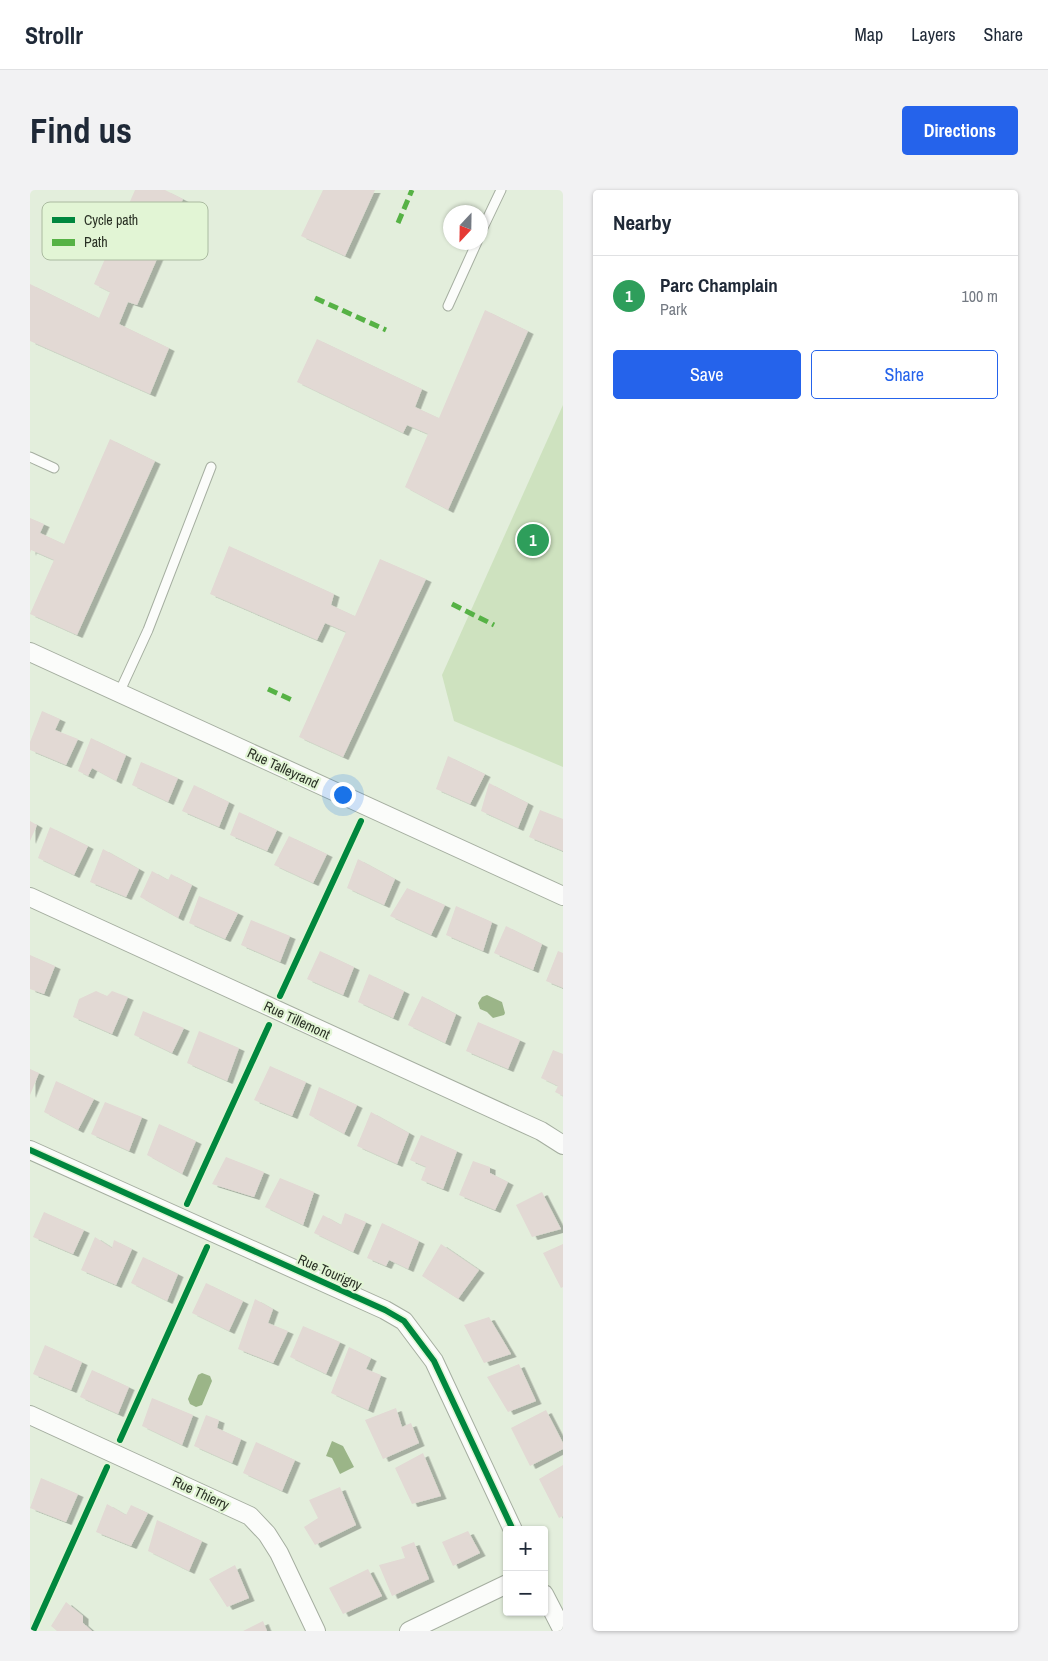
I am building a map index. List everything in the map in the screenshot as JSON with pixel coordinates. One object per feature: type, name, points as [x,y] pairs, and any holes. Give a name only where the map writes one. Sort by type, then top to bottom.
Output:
[{"type":"street","name":"Rue Talleyrand","points":[[30,652],[563,896]]},
{"type":"street","name":"Rue Tillemont","points":[[30,897],[541,1130],[563,1145]]},
{"type":"street","name":"Rue Tourigny","points":[[30,1150],[376,1306],[404,1321],[434,1361],[511,1526]]},
{"type":"street","name":"Rue Thierry","points":[[30,1415],[250,1516],[267,1534],[279,1553],[316,1631]]},
{"type":"street","points":[[409,1631],[503,1586]]},
{"type":"street","points":[[548,1602],[563,1630]]},
{"type":"lane","points":[[488,217],[501,190]]},
{"type":"lane","points":[[448,306],[473,250]]},
{"type":"lane","points":[[30,457],[54,468]]},
{"type":"lane","points":[[119,693],[148,630],[212,467]]},
{"type":"shaded area","points":[[563,405],[563,767],[454,721],[442,675]]},
{"type":"shaded area","points":[[487,995],[502,1002],[504,1015],[493,1018],[487,1012],[480,1009],[478,1003],[482,997]]},
{"type":"shaded area","points":[[202,1373],[210,1376],[212,1381],[202,1405],[196,1407],[190,1404],[188,1399],[198,1375]]},
{"type":"shaded area","points":[[332,1441],[343,1446],[354,1467],[340,1474],[332,1458],[326,1456]]},
{"type":"building","points":[[135,190],[165,190],[183,199],[182,202],[130,202]]},
{"type":"building","points":[[323,190],[375,190],[345,256],[301,236]]},
{"type":"building","points":[[104,260],[157,260],[137,305],[128,302],[119,324],[169,348],[150,394],[30,341],[30,284],[99,318],[110,292],[94,284]]},
{"type":"building","points":[[485,310],[528,331],[448,510],[405,487],[428,434],[407,425],[403,433],[297,382],[317,339],[422,389],[415,407],[439,418]]},
{"type":"building","points":[[110,439],[155,461],[77,635],[30,614],[54,560],[31,550],[30,553],[30,518],[44,524],[40,533],[64,544]]},
{"type":"building","points":[[229,546],[334,594],[331,605],[355,616],[380,559],[426,579],[343,757],[299,737],[346,632],[325,623],[317,640],[210,594]]},
{"type":"building","points":[[42,711],[60,719],[55,730],[78,739],[66,765],[30,750],[30,742]]},
{"type":"building","points":[[91,738],[126,755],[116,781],[92,768],[88,776],[78,771]]},
{"type":"building","points":[[448,756],[485,774],[470,804],[436,789]]},
{"type":"building","points":[[141,762],[178,778],[168,802],[132,785]]},
{"type":"building","points":[[489,783],[528,803],[518,828],[481,811]]},
{"type":"building","points":[[194,785],[229,802],[219,827],[182,811]]},
{"type":"building","points":[[540,810],[563,819],[563,851],[529,837]]},
{"type":"building","points":[[239,812],[277,830],[267,851],[230,835]]},
{"type":"building","points":[[30,821],[37,825],[30,841]]},
{"type":"building","points":[[50,827],[88,846],[74,875],[38,858]]},
{"type":"building","points":[[289,836],[327,854],[313,883],[274,865]]},
{"type":"building","points":[[103,849],[139,869],[126,897],[90,882]]},
{"type":"building","points":[[358,859],[395,879],[384,905],[347,888]]},
{"type":"building","points":[[152,871],[168,880],[171,874],[192,885],[178,918],[140,897]]},
{"type":"building","points":[[407,888],[445,905],[431,935],[390,916]]},
{"type":"building","points":[[199,896],[238,913],[225,939],[189,923]]},
{"type":"building","points":[[456,906],[492,922],[483,951],[446,935]]},
{"type":"building","points":[[251,920],[290,936],[280,962],[241,945]]},
{"type":"building","points":[[506,926],[542,944],[533,970],[494,953]]},
{"type":"building","points":[[320,951],[354,967],[343,995],[307,979]]},
{"type":"building","points":[[558,951],[563,953],[563,988],[546,981]]},
{"type":"building","points":[[30,955],[55,966],[44,994],[30,989]]},
{"type":"building","points":[[369,974],[404,991],[393,1018],[358,1002]]},
{"type":"building","points":[[96,991],[107,996],[112,991],[128,997],[112,1034],[73,1017],[79,999]]},
{"type":"building","points":[[422,996],[456,1014],[445,1043],[408,1025]]},
{"type":"building","points":[[143,1011],[184,1028],[172,1053],[134,1035]]},
{"type":"building","points":[[478,1022],[520,1040],[508,1069],[466,1051]]},
{"type":"building","points":[[199,1031],[239,1048],[227,1081],[187,1063]]},
{"type":"building","points":[[553,1050],[563,1054],[563,1096],[555,1092],[558,1086],[541,1078]]},
{"type":"building","points":[[270,1066],[306,1082],[292,1116],[254,1100]]},
{"type":"building","points":[[30,1069],[39,1073],[30,1095]]},
{"type":"building","points":[[56,1081],[94,1099],[78,1130],[44,1112]]},
{"type":"building","points":[[319,1087],[357,1105],[344,1134],[309,1115]]},
{"type":"building","points":[[105,1102],[142,1117],[129,1151],[91,1134]]},
{"type":"building","points":[[371,1112],[409,1133],[397,1164],[357,1146]]},
{"type":"building","points":[[159,1124],[196,1141],[182,1174],[147,1155]]},
{"type":"building","points":[[421,1135],[457,1151],[443,1189],[421,1180],[426,1167],[410,1160]]},
{"type":"building","points":[[226,1157],[264,1172],[254,1197],[212,1184]]},
{"type":"building","points":[[473,1161],[490,1167],[490,1173],[508,1182],[495,1210],[459,1195]]},
{"type":"building","points":[[280,1178],[314,1192],[303,1225],[265,1207]]},
{"type":"building","points":[[542,1192],[561,1229],[532,1237],[516,1205]]},
{"type":"building","points":[[44,1212],[84,1230],[73,1254],[33,1237]]},
{"type":"building","points":[[345,1213],[366,1222],[353,1252],[314,1233],[323,1215],[341,1225]]},
{"type":"building","points":[[382,1223],[419,1241],[408,1269],[389,1260],[386,1266],[367,1258]]},
{"type":"building","points":[[95,1237],[112,1248],[114,1240],[132,1249],[116,1285],[81,1270]]},
{"type":"building","points":[[441,1244],[479,1270],[458,1299],[422,1276]]},
{"type":"building","points":[[563,1244],[563,1287],[561,1288],[543,1253]]},
{"type":"building","points":[[143,1257],[178,1274],[167,1301],[131,1283]]},
{"type":"building","points":[[206,1283],[243,1301],[229,1331],[192,1313]]},
{"type":"building","points":[[255,1299],[273,1309],[268,1323],[288,1331],[273,1363],[238,1349]]},
{"type":"building","points":[[489,1317],[511,1354],[484,1363],[464,1325]]},
{"type":"building","points":[[303,1326],[340,1342],[326,1374],[290,1357]]},
{"type":"building","points":[[45,1345],[82,1362],[71,1390],[33,1374]]},
{"type":"building","points":[[349,1347],[371,1358],[366,1369],[381,1375],[368,1410],[331,1393]]},
{"type":"building","points":[[519,1364],[536,1401],[508,1412],[487,1377]]},
{"type":"building","points":[[92,1370],[129,1387],[118,1414],[80,1397]]},
{"type":"building","points":[[152,1398],[193,1415],[182,1445],[142,1426]]},
{"type":"building","points":[[396,1408],[402,1427],[411,1423],[419,1443],[383,1459],[365,1420]]},
{"type":"building","points":[[546,1410],[563,1443],[563,1449],[530,1466],[511,1428]]},
{"type":"building","points":[[206,1415],[219,1420],[217,1428],[241,1439],[232,1463],[194,1446]]},
{"type":"building","points":[[256,1442],[295,1460],[282,1491],[243,1473]]},
{"type":"building","points":[[423,1453],[441,1496],[412,1504],[395,1468]]},
{"type":"building","points":[[563,1465],[563,1516],[559,1518],[539,1479]]},
{"type":"building","points":[[41,1478],[78,1494],[66,1522],[30,1508]]},
{"type":"building","points":[[340,1487],[356,1525],[315,1545],[304,1527],[318,1518],[309,1500]]},
{"type":"building","points":[[107,1504],[126,1515],[131,1505],[148,1513],[131,1546],[96,1532]]},
{"type":"building","points":[[157,1520],[202,1541],[189,1571],[148,1551]]},
{"type":"building","points":[[468,1531],[480,1553],[453,1566],[442,1542]]},
{"type":"building","points":[[414,1542],[429,1579],[392,1596],[379,1565],[405,1558],[401,1547]]},
{"type":"building","points":[[235,1565],[249,1598],[227,1607],[209,1579]]},
{"type":"building","points":[[368,1569],[382,1596],[343,1614],[329,1588]]},
{"type":"building","points":[[66,1602],[83,1616],[83,1623],[92,1631],[57,1631],[51,1626]]},
{"type":"building","points":[[263,1621],[267,1631],[243,1631]]},
{"type":"marked path","points":[[398,223],[412,190]]},
{"type":"marked path","points":[[315,298],[386,330]]},
{"type":"marked path","points":[[452,604],[494,625]]},
{"type":"marked path","points":[[268,689],[292,700]]},
{"type":"cycle path","points":[[280,996],[361,821]]},
{"type":"cycle path","points":[[187,1204],[269,1025]]},
{"type":"cycle path","points":[[30,1150],[385,1310],[404,1321],[434,1361],[511,1526]]},
{"type":"cycle path","points":[[120,1440],[207,1247]]},
{"type":"cycle path","points":[[33,1631],[107,1467]]},
{"type":"place","name":"Parc Champlain","points":[[533,540]]}]
